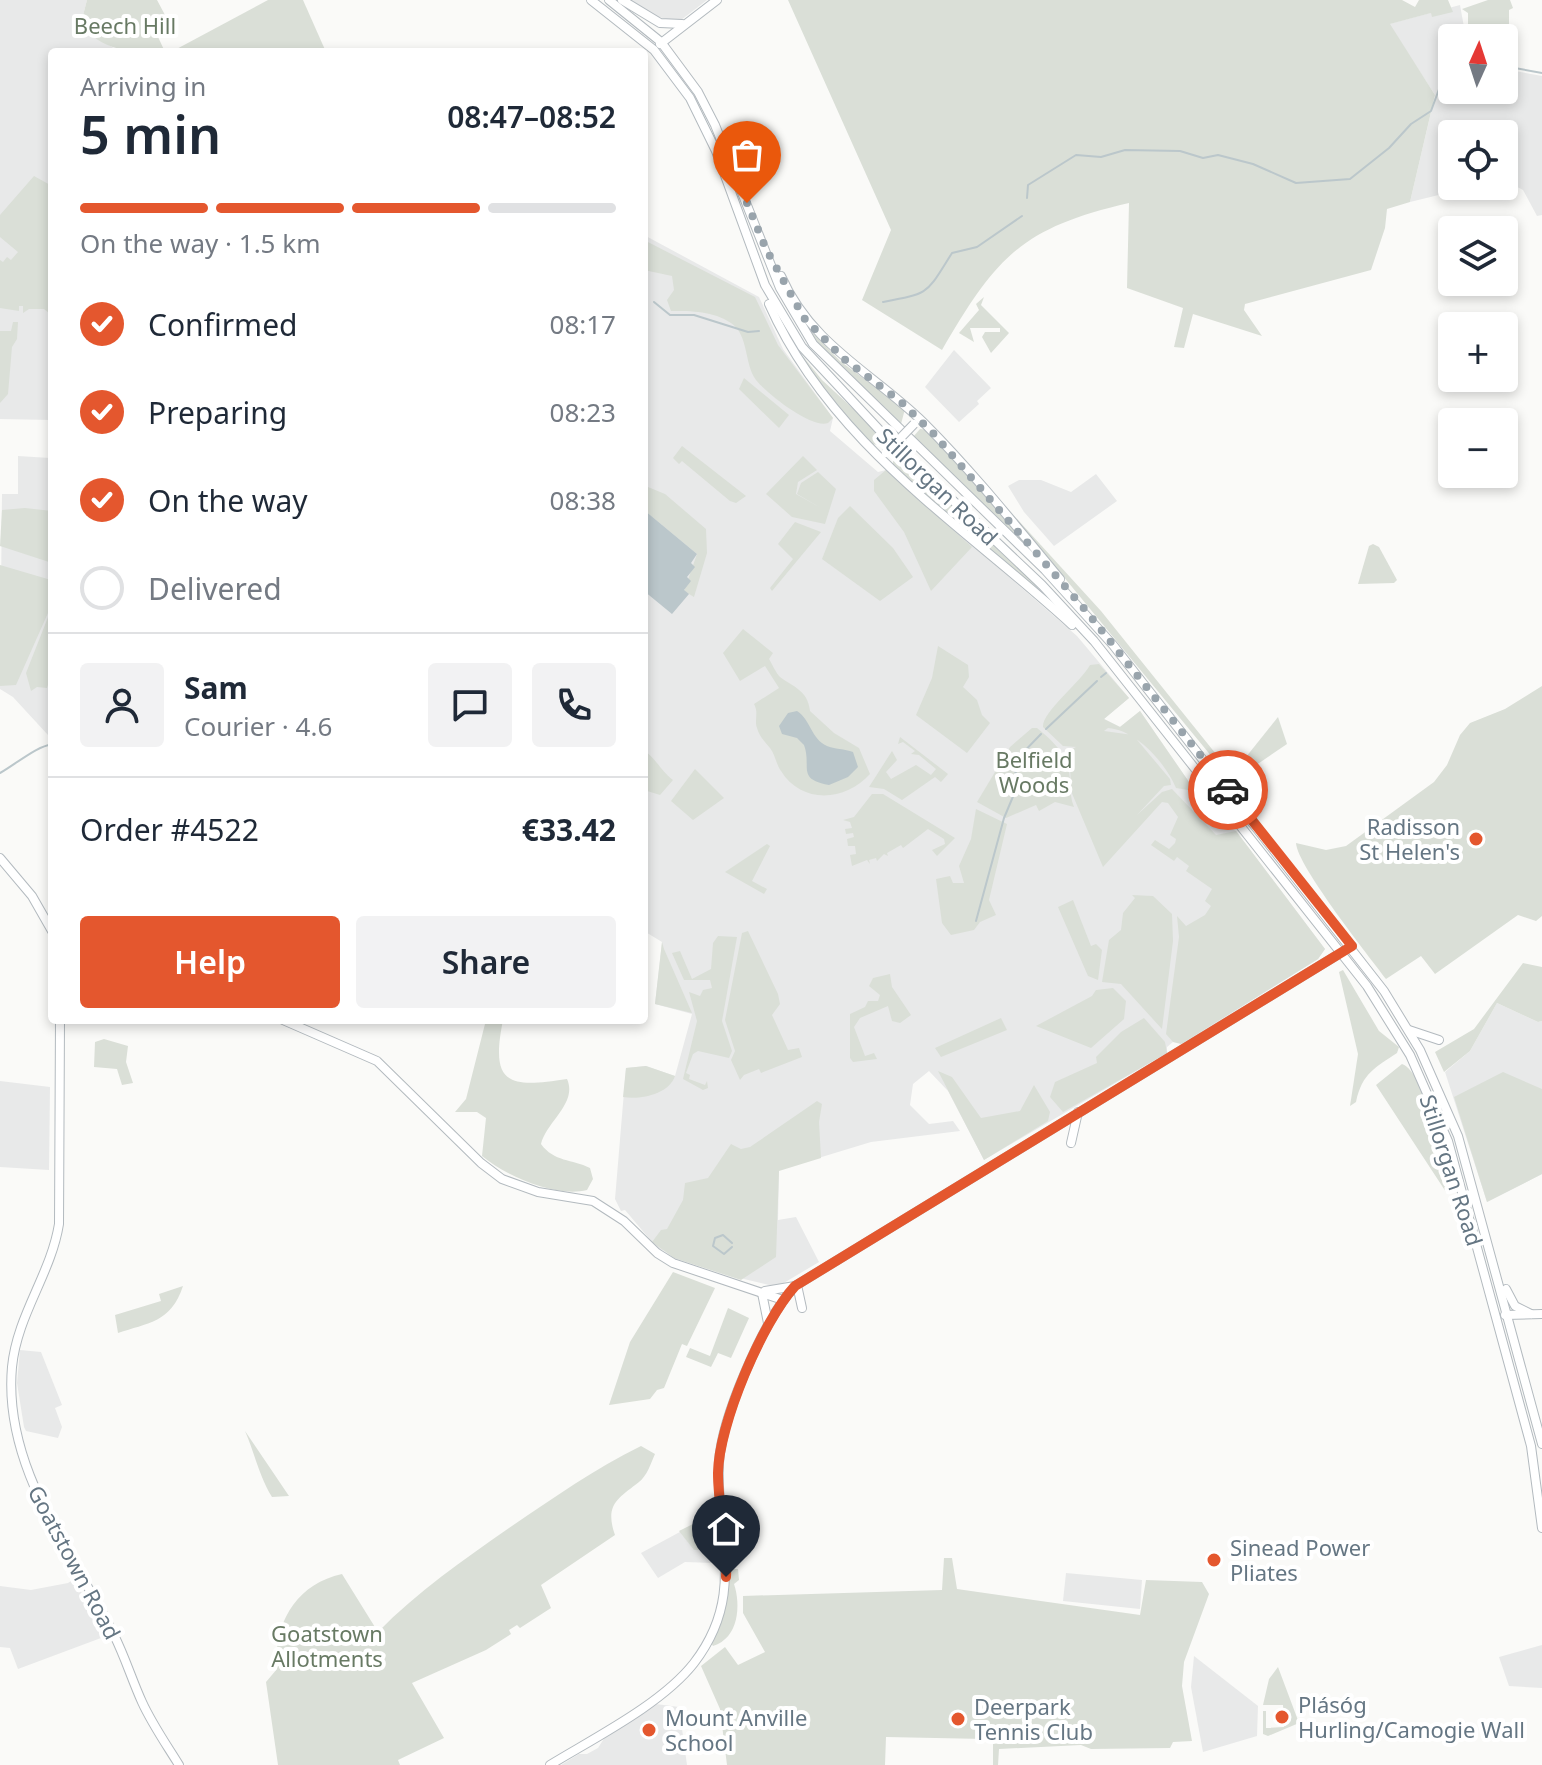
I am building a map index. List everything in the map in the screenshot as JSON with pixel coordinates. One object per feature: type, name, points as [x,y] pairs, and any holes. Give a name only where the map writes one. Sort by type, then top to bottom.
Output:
[{"type":"main road","name":"Stillorgan Road","points":[[591,0],[654,50],[679,80],[705,125],[765,285],[795,338],[818,368],[1042,585],[1116,667],[1398,1031],[1434,1104],[1448,1141],[1532,1453],[1542,1528]]},
{"type":"main road","name":"Stillorgan Road","points":[[609,0],[661,42],[677,60],[712,118],[788,305],[824,356],[1045,570],[1113,645],[1352,946],[1408,1030],[1451,1116],[1501,1287],[1542,1444]]},
{"type":"main road","points":[[622,0],[660,23],[683,24]]},
{"type":"main road","points":[[654,50],[717,0]]},
{"type":"main road","points":[[677,60],[673,40],[683,24]]},
{"type":"main road","points":[[766,249],[794,304],[813,328],[844,359],[917,421],[1002,510],[1113,645]]},
{"type":"main road","points":[[765,285],[767,300],[796,358],[835,412],[1036,591],[1116,667]]},
{"type":"main road","points":[[883,456],[917,421]]},
{"type":"main road","points":[[0,858],[32,896],[48,924]]},
{"type":"main road","points":[[550,1765],[669,1687],[691,1667],[706,1644],[720,1611],[726,1577],[718,1481],[720,1449],[730,1412],[768,1328],[783,1300],[796,1286],[1352,946]]},
{"type":"main road","name":"Goatstown Road","points":[[60,1024],[59,1224],[53,1251],[15,1345],[11,1388],[14,1411],[32,1483],[44,1510],[99,1605],[149,1717],[179,1765]]},
{"type":"main road","points":[[292,1024],[377,1061],[400,1079],[481,1163],[502,1179],[538,1192],[593,1201],[624,1221],[657,1253],[673,1263],[783,1300]]},
{"type":"main road","points":[[1408,1030],[1439,1040]]},
{"type":"main road","points":[[1071,1143],[1078,1111]]},
{"type":"main road","points":[[1495,1268],[1502,1273],[1513,1303],[1531,1314]]},
{"type":"main road","points":[[760,1292],[796,1286]]},
{"type":"main road","points":[[796,1286],[802,1308]]},
{"type":"main road","points":[[1489,1291],[1497,1293],[1501,1287]]},
{"type":"main road","points":[[760,1292],[769,1313],[768,1328]]},
{"type":"main road","points":[[1512,1328],[1518,1320],[1531,1314]]},
{"type":"main road","points":[[1496,1317],[1542,1314]]},
{"type":"shaded area","points":[[0,0],[87,0],[81,23],[88,32],[114,48],[48,48],[48,420],[0,419]]},
{"type":"shaded area","points":[[630,0],[707,0],[681,20],[674,21],[655,16]]},
{"type":"shaded area","points":[[1460,5],[1463,24],[1438,24],[1438,104],[1518,104],[1518,72],[1542,76],[1542,215],[1537,216],[1523,190],[1518,187],[1518,120],[1438,120],[1438,195],[1410,202],[1435,95],[1389,24]]},
{"type":"shaded area","points":[[648,237],[759,297],[783,349],[833,418],[830,431],[878,472],[886,470],[1077,636],[1129,698],[1104,719],[1120,727],[1140,711],[1196,792],[1222,823],[1236,831],[1325,949],[1318,959],[1184,1043],[1173,1042],[1167,1047],[1167,1053],[984,1160],[948,1091],[929,1071],[913,1084],[910,1105],[929,1124],[953,1121],[960,1131],[871,1142],[779,1170],[778,1220],[796,1217],[819,1262],[777,1287],[744,1279],[714,1262],[658,1249],[625,1210],[621,1211],[615,1199],[626,1068],[646,1066],[675,1076],[692,1014],[655,1004],[662,942],[648,933]]},
{"type":"shaded area","points":[[954,350],[991,388],[959,422],[925,387]]},
{"type":"shaded area","points":[[18,456],[48,458],[48,735],[13,697],[0,689],[2,494],[18,494]]},
{"type":"shaded area","points":[[1096,474],[1117,501],[1054,546],[1024,512],[1008,486],[1019,480],[1041,480],[1071,492]]},
{"type":"shaded area","points":[[648,513],[697,554],[691,563],[695,567],[687,577],[691,581],[684,590],[689,594],[672,614],[648,594]]},
{"type":"shaded area","points":[[797,711],[822,743],[853,752],[858,767],[848,777],[829,785],[809,776],[804,745],[797,738],[782,734],[779,726],[788,713]]},
{"type":"shaded area","points":[[1497,1003],[1538,1022],[1542,1021],[1542,1174],[1487,1202],[1445,1072],[1470,1051]]},
{"type":"shaded area","points":[[0,1081],[50,1087],[49,1170],[0,1167]]},
{"type":"shaded area","points":[[20,1350],[41,1352],[62,1405],[55,1408],[62,1427],[58,1438],[26,1431],[24,1427],[17,1383]]},
{"type":"shaded area","points":[[715,1513],[720,1568],[713,1563],[685,1562],[658,1578],[641,1553]]},
{"type":"shaded area","points":[[1066,1573],[1142,1580],[1140,1609],[1063,1601]]},
{"type":"shaded area","points":[[77,1577],[74,1581],[109,1635],[18,1669],[10,1648],[0,1647],[0,1586],[31,1590],[68,1583]]},
{"type":"shaded area","points":[[1542,1645],[1542,1688],[1509,1686],[1499,1657]]},
{"type":"shaded area","points":[[1194,1656],[1258,1706],[1257,1736],[1203,1752],[1191,1687]]},
{"type":"shaded area","name":"Mount Anville School","points":[[656,1704],[679,1707],[687,1765],[561,1765],[579,1754],[587,1754],[598,1748],[605,1737]]},
{"type":"green space","name":"Beech Hill","points":[[87,0],[157,0],[165,15],[153,26],[163,48],[116,48],[98,40],[81,23]]},
{"type":"green space","points":[[268,0],[303,0],[324,48],[178,48]]},
{"type":"green space","points":[[788,0],[1402,0],[1415,7],[1419,0],[1448,0],[1453,12],[1432,17],[1431,13],[1390,24],[1435,95],[1410,202],[1387,209],[1385,228],[1371,270],[1245,304],[1244,310],[1262,336],[1193,314],[1184,348],[1174,347],[1183,308],[1127,288],[1129,203],[1062,223],[1015,251],[979,291],[942,350],[862,300],[891,230]]},
{"type":"green space","points":[[1488,0],[1510,0],[1513,8],[1509,10],[1509,24],[1468,24],[1468,13],[1462,9]]},
{"type":"green space","points":[[34,176],[48,184],[48,312],[44,309],[29,309],[23,313],[23,306],[19,306],[19,311],[0,308],[0,260],[3,262],[7,257],[11,260],[18,252],[0,237],[0,215]]},
{"type":"green space","points":[[648,242],[755,297],[778,345],[833,418],[828,423],[812,421],[790,409],[762,386],[752,373],[741,335],[731,323],[710,314],[671,311],[667,300],[674,290],[672,276],[648,271]]},
{"type":"green space","points":[[984,297],[981,305],[1009,333],[991,353],[982,337],[985,332],[1000,332],[1000,328],[970,328],[974,342],[959,333],[979,310],[976,304]]},
{"type":"green space","points":[[13,322],[18,322],[17,339],[12,347],[8,394],[0,403],[0,331],[11,331]]},
{"type":"green space","points":[[807,327],[840,361],[905,409],[901,424],[823,350]]},
{"type":"green space","points":[[789,339],[822,380],[886,439],[880,445],[870,444],[835,404]]},
{"type":"green space","points":[[744,378],[789,415],[779,428],[739,389]]},
{"type":"green space","points":[[920,429],[928,430],[1045,565],[913,437]]},
{"type":"green space","points":[[682,446],[746,496],[736,503],[730,501],[682,461],[679,464],[673,458]]},
{"type":"green space","points":[[899,451],[1047,598],[893,468],[893,456]]},
{"type":"green space","points":[[803,456],[817,470],[798,482],[796,494],[821,508],[797,494],[801,483],[818,472],[836,489],[825,524],[792,517],[766,494]]},
{"type":"green space","points":[[886,470],[972,547],[931,591],[904,532],[874,491],[874,480]]},
{"type":"green space","points":[[648,487],[665,494],[706,529],[707,553],[694,597],[684,591],[697,554],[648,513]]},
{"type":"green space","points":[[850,506],[893,548],[913,577],[880,601],[822,559],[838,518]]},
{"type":"green space","points":[[1007,508],[1101,611],[1228,769],[1226,771],[1218,764],[1222,774],[1209,757],[1217,763]]},
{"type":"green space","points":[[2,510],[48,511],[48,562],[0,546]]},
{"type":"green space","points":[[795,522],[821,532],[772,591],[770,588],[793,559],[778,544]]},
{"type":"green space","points":[[1369,546],[1379,547],[1397,580],[1394,583],[1358,584]]},
{"type":"green space","points":[[0,565],[48,579],[48,613],[16,685],[0,686]]},
{"type":"green space","points":[[48,617],[47,688],[37,687],[31,691],[26,673]]},
{"type":"green space","points":[[743,629],[773,653],[769,659],[777,673],[803,694],[810,711],[834,733],[859,748],[870,774],[860,783],[837,794],[812,794],[800,790],[781,771],[772,750],[758,731],[754,704],[779,688],[765,666],[740,681],[723,653]]},
{"type":"green space","points":[[938,646],[968,665],[969,677],[963,687],[977,700],[982,715],[990,723],[967,753],[916,715],[932,678]]},
{"type":"green space","points":[[1099,664],[1129,698],[1104,719],[1120,727],[1140,711],[1191,785],[1188,790],[1176,788],[1157,758],[1137,740],[1170,779],[1171,785],[1164,786],[1137,815],[1162,792],[1172,789],[1216,835],[1236,831],[1325,949],[1318,959],[1181,1044],[1173,1042],[1166,1034],[1179,937],[1177,916],[1186,926],[1205,915],[1211,906],[1205,901],[1212,889],[1186,871],[1189,866],[1177,857],[1174,861],[1151,845],[1155,840],[1169,849],[1175,843],[1176,839],[1170,835],[1178,817],[1168,803],[1162,802],[1103,867],[1071,791],[1070,762],[1065,752],[1076,747],[1063,746],[1043,727],[1055,705],[1090,665]],"holes":[[[1108,728],[1128,734],[1104,731]]]},
{"type":"green space","points":[[1542,686],[1542,916],[1536,921],[1518,915],[1435,974],[1421,956],[1386,979],[1321,891],[1296,843],[1326,850],[1346,846],[1434,782],[1470,723],[1505,709]]},
{"type":"green space","points":[[1278,717],[1287,744],[1243,774],[1246,757]]},
{"type":"green space","name":"Belfield Woods","points":[[1032,728],[1046,735],[1065,758],[1074,807],[1055,802],[1039,811],[1036,805],[1006,818],[977,802],[1010,747]]},
{"type":"green space","points":[[900,737],[948,774],[941,782],[935,777],[902,800],[884,789],[869,787],[892,751],[897,760],[886,772],[891,779],[916,765],[931,775],[936,769],[919,755],[911,754],[915,751],[903,742],[898,744]]},
{"type":"green space","points":[[648,754],[673,780],[660,795],[648,791]]},
{"type":"green space","points":[[695,769],[724,798],[693,820],[671,801]]},
{"type":"green space","points":[[872,794],[883,794],[955,838],[937,856],[932,850],[945,844],[944,839],[928,829],[903,848],[901,845],[887,853],[888,856],[884,854],[877,861],[876,858],[869,860],[870,864],[867,860],[852,866],[850,855],[856,854],[855,846],[848,846],[847,839],[854,837],[853,833],[846,834],[845,829],[852,828],[850,822],[843,820],[854,817]]},
{"type":"green space","name":"Belfield Woods","points":[[976,809],[1007,824],[989,900],[996,915],[980,922],[974,930],[951,935],[942,923],[936,879],[950,876],[953,883],[964,883],[959,866],[971,839]]},
{"type":"green space","points":[[767,844],[770,846],[752,881],[767,889],[764,894],[725,872]]},
{"type":"green space","points":[[1132,895],[1153,896],[1172,914],[1173,941],[1162,1029],[1121,984],[1102,982],[1109,940],[1121,930],[1123,913],[1135,898]]},
{"type":"green space","points":[[1073,900],[1091,946],[1096,944],[1102,950],[1098,980],[1088,976],[1058,907]]},
{"type":"green space","points":[[748,931],[778,994],[780,1004],[772,1015],[788,1050],[799,1048],[802,1057],[761,1073],[759,1069],[740,1080],[731,1060],[735,1051],[725,1020],[742,933]]},
{"type":"green space","points":[[718,936],[737,937],[722,1021],[732,1051],[729,1058],[698,1051],[693,1054],[686,1073],[690,1075],[689,1079],[705,1085],[707,1081],[708,1088],[703,1090],[683,1079],[697,1021],[689,992],[700,996],[703,990],[712,988],[710,980],[684,980],[672,953],[680,951],[692,979],[711,969],[713,943]]},
{"type":"green space","points":[[662,942],[664,949],[692,1013],[655,1004]]},
{"type":"green space","points":[[1523,963],[1542,967],[1542,1021],[1538,1022],[1497,1003],[1470,1051],[1444,1072],[1435,1052],[1474,1029]]},
{"type":"green space","points":[[1343,970],[1379,1031],[1399,1047],[1397,1053],[1366,1077],[1356,1102],[1350,1106],[1358,1054],[1339,972]]},
{"type":"green space","points":[[890,974],[892,987],[911,1015],[900,1023],[892,1021],[888,1006],[860,1018],[854,1027],[865,1056],[874,1053],[877,1059],[853,1062],[850,1058],[850,1014],[865,1007],[868,1001],[878,1001],[880,995],[869,986],[873,978]]},
{"type":"green space","points":[[1113,988],[1126,1001],[1124,1019],[1091,1048],[1036,1026],[1092,996],[1096,990]]},
{"type":"green space","points":[[1001,1018],[1007,1030],[941,1057],[935,1048]]},
{"type":"green space","points":[[1144,1018],[1165,1042],[1167,1053],[1063,1112],[1050,1097],[1055,1082],[1097,1063],[1096,1057],[1121,1032]]},
{"type":"green space","points":[[485,1024],[502,1024],[499,1058],[502,1070],[508,1077],[530,1083],[567,1079],[569,1088],[565,1104],[541,1144],[557,1157],[590,1168],[593,1179],[587,1190],[575,1192],[546,1188],[492,1164],[482,1156],[486,1118],[477,1112],[455,1112],[466,1099]]},
{"type":"green space","points":[[104,1039],[128,1046],[126,1062],[133,1083],[122,1085],[117,1069],[94,1067],[95,1042]]},
{"type":"green space","points":[[1402,1064],[1411,1071],[1427,1101],[1453,1191],[1446,1192],[1376,1085]]},
{"type":"green space","points":[[646,1066],[675,1076],[667,1087],[654,1094],[638,1098],[623,1097],[626,1068]]},
{"type":"green space","points":[[938,1071],[952,1077],[981,1118],[1020,1111],[1034,1085],[1050,1112],[1048,1121],[984,1160]]},
{"type":"green space","points":[[1503,1072],[1542,1089],[1542,1174],[1487,1202],[1454,1097]]},
{"type":"green space","points":[[817,1101],[822,1104],[819,1122],[821,1158],[779,1171],[776,1257],[741,1280],[674,1258],[652,1242],[661,1230],[667,1229],[683,1200],[685,1183],[708,1178],[731,1144],[741,1149],[750,1147]]},
{"type":"green space","points":[[673,1272],[715,1288],[687,1346],[682,1344],[664,1388],[657,1390],[650,1399],[609,1405],[630,1342]]},
{"type":"green space","points":[[183,1286],[172,1308],[157,1320],[118,1333],[115,1315],[161,1301],[159,1294]]},
{"type":"green space","points":[[728,1308],[749,1318],[731,1358],[718,1353],[711,1367],[686,1357],[690,1348],[710,1356]]},
{"type":"green space","points":[[245,1431],[289,1496],[272,1497]]},
{"type":"green space","name":"Goatstown Allotments","points":[[641,1446],[655,1454],[642,1479],[612,1509],[615,1535],[541,1585],[551,1608],[520,1628],[517,1625],[509,1630],[511,1634],[486,1650],[412,1683],[444,1738],[398,1760],[400,1765],[278,1765],[266,1682],[277,1669],[279,1637],[284,1622],[300,1597],[326,1579],[342,1574],[378,1632],[424,1590],[475,1552],[574,1485]]},
{"type":"green space","points":[[715,1513],[719,1550],[694,1550],[679,1531]]},
{"type":"green space","points":[[944,1558],[952,1558],[957,1589],[1140,1615],[1146,1580],[1202,1582],[1209,1594],[1184,1662],[1182,1686],[1192,1741],[1173,1742],[1170,1748],[1091,1749],[1081,1745],[999,1749],[998,1765],[993,1765],[993,1744],[985,1739],[886,1737],[885,1765],[727,1765],[720,1709],[701,1666],[725,1647],[738,1665],[765,1652],[743,1613],[743,1596],[942,1590]]},
{"type":"green space","points":[[730,1569],[738,1569],[739,1580],[734,1584],[736,1620],[728,1636],[713,1646],[711,1643],[726,1600]]},
{"type":"green space","points":[[1278,1667],[1299,1723],[1268,1736],[1263,1734],[1263,1711],[1266,1711],[1266,1728],[1284,1727],[1283,1705],[1263,1705],[1269,1679]]},
{"type":"waterway","points":[[1518,69],[1542,73]]},
{"type":"waterway","points":[[1027,198],[1028,185],[1076,155],[1101,157],[1125,150],[1180,151],[1203,158],[1218,155],[1253,164],[1296,183],[1350,179],[1389,148],[1411,124],[1431,111],[1438,92]]},
{"type":"waterway","points":[[883,302],[926,290],[952,253],[977,247],[1022,216]]},
{"type":"waterway","points":[[654,302],[670,315],[694,315],[748,332],[759,331]]},
{"type":"waterway","points":[[1101,677],[1106,673]]},
{"type":"waterway","points":[[1046,729],[1097,681]]},
{"type":"waterway","points":[[1019,778],[1011,765],[1041,734]]},
{"type":"waterway","points":[[0,773],[48,745]]},
{"type":"waterway","points":[[976,921],[1004,818],[1017,787]]},
{"type":"waterway","points":[[732,1243],[723,1235],[715,1238],[713,1246],[724,1254],[732,1247]]},
{"type":"way so far","points":[[747,203],[766,249],[804,318],[844,359],[900,401],[933,433],[1087,612],[1228,790]]},
{"type":"place","name":"Radisson St Helen's","points":[[1476,839]]},
{"type":"place","name":"Sinead Power Pliates","points":[[1214,1560]]},
{"type":"place","name":"Plásóg Hurling/Camogie Wall","points":[[1282,1717]]},
{"type":"place","name":"Deerpark Tennis Club","points":[[958,1719]]},
{"type":"place","name":"Mount Anville School","points":[[649,1730]]},
{"type":"route","points":[[726,1577],[727,1554],[718,1481],[723,1433],[770,1322],[795,1286],[1352,946],[1228,790]]}]
